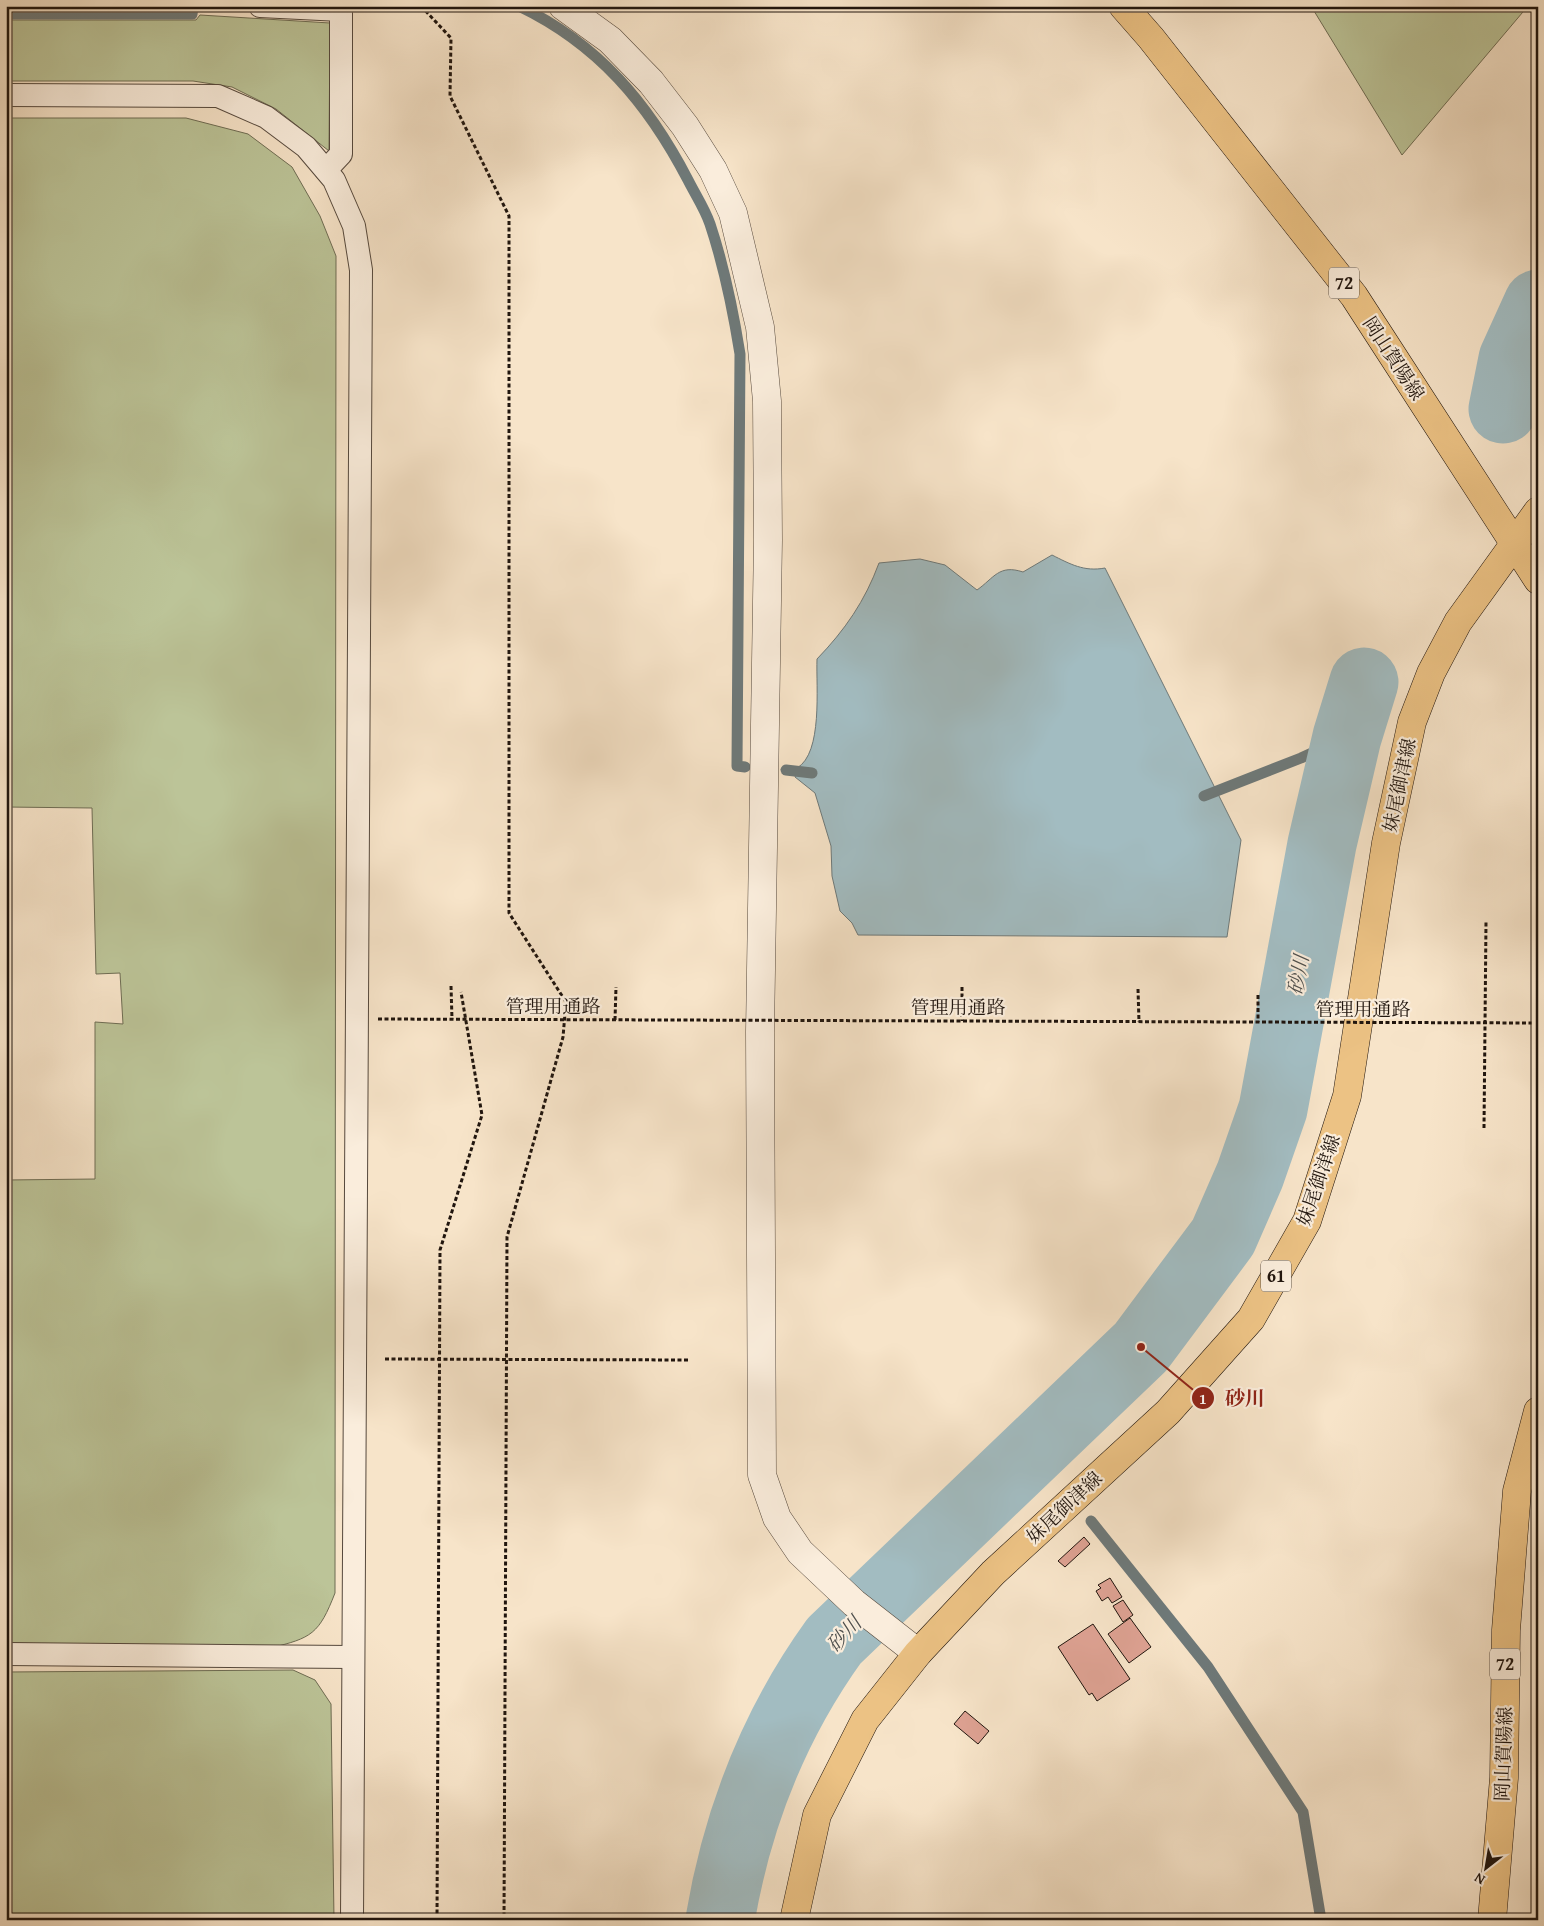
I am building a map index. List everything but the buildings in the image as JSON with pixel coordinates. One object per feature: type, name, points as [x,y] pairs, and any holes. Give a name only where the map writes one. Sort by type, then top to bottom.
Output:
[{"type":"main road","name":"岡山賀陽線","points":[[1123,6],[1151,38],[1354,296],[1538,580]]},
{"type":"main road","name":"妹尾御津線","points":[[794,1920],[817,1815],[865,1720],[918,1653],[993,1573],[1168,1412],[1245,1326],[1251,1319],[1307,1220],[1347,1096],[1386,843],[1412,722],[1431,673],[1458,622],[1538,511]]},
{"type":"main road","name":"岡山賀陽線","points":[[1492,1920],[1504,1778],[1506,1630],[1517,1492],[1538,1411]]},
{"type":"street","points":[[563,6],[610,40],[651,82],[684,126],[713,170],[733,213],[760,327],[767,401],[768,540],[760,1032],[762,1475],[777,1518],[800,1552],[854,1603],[918,1653]]},
{"type":"lane","points":[[260,6],[341,10],[341,154],[326,170]]},
{"type":"lane","points":[[6,95],[218,96],[266,117],[306,147],[334,180],[354,226],[361,270],[352,1920]]},
{"type":"lane","points":[[6,1654],[352,1657]]},
{"type":"path","points":[[421,6],[451,38],[450,96],[509,216],[509,913],[566,1002],[563,1037],[508,1237],[504,1920]]},
{"type":"path","points":[[1484,1128],[1486,922]]},
{"type":"path","points":[[451,986],[452,1019]]},
{"type":"path","points":[[615,1020],[616,987]]},
{"type":"path","points":[[962,987],[962,1021]]},
{"type":"path","points":[[1138,989],[1139,1022]]},
{"type":"path","points":[[437,1920],[440,1250],[482,1115],[461,992]]},
{"type":"path","points":[[1258,995],[1258,1022]]},
{"type":"path","name":"管理用通路","points":[[378,1019],[1538,1023]]},
{"type":"path","points":[[354,1359],[690,1360]]},
{"type":"green space","points":[[1311,6],[1528,6],[1402,155]]},
{"type":"green space","points":[[200,15],[330,23],[329,151],[276,109],[232,87],[193,81],[6,81],[6,20],[196,20]]},
{"type":"green space","points":[[6,118],[186,118],[248,134],[292,167],[320,216],[336,256],[335,1593],[324,1617],[312,1632],[296,1641],[270,1648],[6,1643],[6,1180],[95,1179],[95,1022],[123,1024],[120,973],[96,974],[92,808],[6,807]]},
{"type":"green space","points":[[293,1670],[315,1680],[331,1704],[334,1920],[6,1920],[6,1672]]},
{"type":"water","points":[[1052,555],[1084,568],[1105,568],[1241,840],[1227,937],[858,935],[852,923],[840,911],[832,876],[831,846],[815,793],[795,777],[797,768],[805,760],[811,749],[814,734],[817,702],[817,659],[837,637],[861,602],[879,563],[920,559],[945,565],[977,590],[1002,571],[1015,570],[1023,572]]},
{"type":"waterway","points":[[519,6],[547,21],[597,57],[638,101],[672,152],[705,213],[720,256],[740,354],[737,766],[745,767]]},
{"type":"waterway","points":[[6,14],[192,14],[193,8]]},
{"type":"waterway","name":"砂川","points":[[1503,409],[1513,359],[1538,304]]},
{"type":"waterway","name":"砂川","points":[[720,1920],[727,1882],[737,1845],[761,1773],[794,1705],[834,1641],[1141,1347],[1223,1237],[1250,1175],[1273,1109],[1322,844],[1347,737],[1364,682]]},
{"type":"waterway","points":[[1204,796],[1301,758],[1347,737]]},
{"type":"waterway","points":[[786,770],[812,773]]},
{"type":"waterway","points":[[1034,1450],[1044,1462]]},
{"type":"waterway","points":[[1091,1521],[1208,1667],[1303,1812],[1321,1920]]},
{"type":"place","name":"砂川","points":[[1141,1347]]}]
